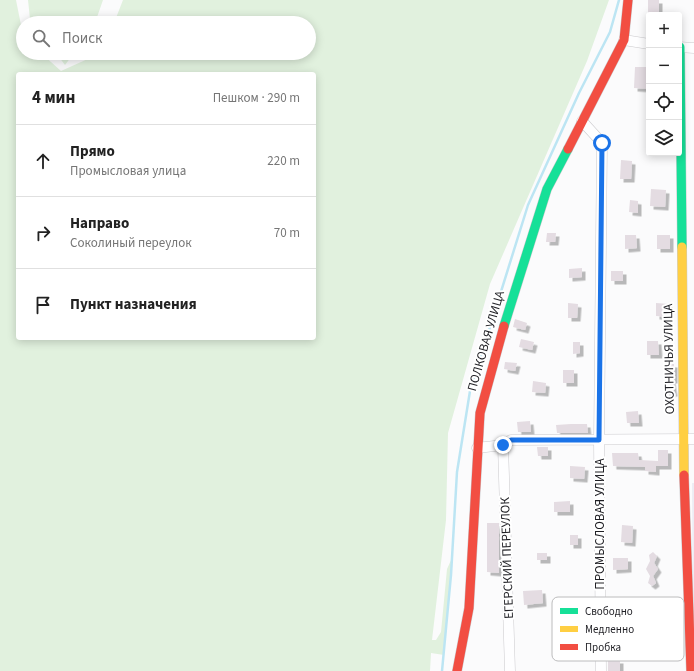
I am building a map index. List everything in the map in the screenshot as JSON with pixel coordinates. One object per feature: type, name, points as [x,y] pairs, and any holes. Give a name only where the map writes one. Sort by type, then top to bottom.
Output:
[{"type":"street","points":[[628,0],[624,40],[646,44]]},
{"type":"street","name":"ПОЛКОВАЯ УЛИЦА","points":[[457,671],[469,608],[476,448],[480,413],[492,365],[526,251],[547,189],[624,40]]},
{"type":"street","points":[[682,47],[694,48]]},
{"type":"street","name":"ОХОТНИЧЬЯ УЛИЦА","points":[[679,48],[684,439],[691,671]]},
{"type":"street","name":"ПРОМЫСЛОВАЯ УЛИЦА","points":[[582,121],[602,143],[599,440],[600,597]]},
{"type":"street","points":[[476,448],[503,445],[511,440],[694,439]]},
{"type":"street","name":"ЕГЕРСКИЙ ПЕРЕУЛОК","points":[[503,445],[510,671]]},
{"type":"street","name":"ПРОМЫСЛОВАЯ УЛИЦА","points":[[601,661],[601,671]]},
{"type":"shaded area","points":[[692,483],[694,483],[694,671],[693,671]]},
{"type":"green space","points":[[0,0],[16,0],[19,16],[16,16],[16,60],[49,60],[61,71],[85,60],[316,60],[316,16],[117,16],[123,0],[609,0],[587,61],[490,284],[448,433],[446,520],[432,640],[436,640],[441,632],[447,569],[452,558],[452,565],[444,655],[431,653],[430,671],[0,671]]},
{"type":"green space","points":[[28,0],[103,0],[97,16],[30,16]]},
{"type":"green space","points":[[61,60],[69,60],[65,65]]},
{"type":"building","points":[[648,0],[659,0],[659,12],[648,12]]},
{"type":"building","points":[[635,67],[646,67],[646,89],[634,88]]},
{"type":"building","points":[[621,160],[632,161],[631,179],[620,179]]},
{"type":"building","points":[[651,189],[666,190],[665,207],[650,206]]},
{"type":"building","points":[[630,200],[638,201],[638,213],[629,212]]},
{"type":"building","points":[[547,233],[556,233],[555,242],[546,242]]},
{"type":"building","points":[[625,235],[636,235],[637,248],[625,249]]},
{"type":"building","points":[[657,235],[670,235],[670,249],[657,249]]},
{"type":"building","points":[[582,268],[582,277],[569,278],[569,269]]},
{"type":"building","points":[[611,271],[623,271],[623,281],[611,281]]},
{"type":"building","points":[[568,303],[578,304],[577,318],[568,318]]},
{"type":"building","points":[[656,303],[669,304],[669,317],[656,316]]},
{"type":"building","points":[[515,319],[527,323],[525,330],[513,327]]},
{"type":"building","points":[[521,339],[534,342],[532,350],[519,347]]},
{"type":"building","points":[[647,341],[658,341],[659,355],[647,355]]},
{"type":"building","points":[[573,342],[580,342],[580,353],[573,354]]},
{"type":"building","points":[[505,362],[517,363],[515,371],[504,369]]},
{"type":"building","points":[[664,364],[674,364],[674,380],[672,380],[674,393],[666,394]]},
{"type":"building","points":[[563,370],[574,370],[574,383],[563,383]]},
{"type":"building","points":[[533,381],[546,383],[545,393],[532,392]]},
{"type":"building","points":[[638,411],[639,423],[627,423],[626,412]]},
{"type":"building","points":[[530,421],[531,432],[518,432],[517,422]]},
{"type":"building","points":[[587,424],[588,433],[557,433],[556,425]]},
{"type":"building","points":[[537,447],[548,447],[548,456],[538,456]]},
{"type":"building","points":[[658,450],[668,450],[668,466],[656,466],[656,472],[645,471],[645,467],[613,466],[612,453],[638,453],[639,460],[658,461]]},
{"type":"building","points":[[570,466],[585,467],[584,479],[570,478]]},
{"type":"building","points":[[570,501],[570,512],[554,512],[554,502]]},
{"type":"building","points":[[487,523],[499,523],[499,573],[487,572]]},
{"type":"building","points":[[622,525],[633,526],[632,543],[621,542]]},
{"type":"building","points":[[570,535],[578,535],[578,545],[570,545]]},
{"type":"building","points":[[653,552],[657,556],[654,563],[658,569],[653,576],[656,583],[652,586],[648,583],[650,576],[646,569],[650,561],[649,555]]},
{"type":"building","points":[[537,553],[547,553],[547,560],[537,560]]},
{"type":"building","points":[[613,558],[628,558],[628,569],[613,570]]},
{"type":"building","points":[[542,590],[543,603],[524,605],[523,591]]},
{"type":"building","points":[[608,661],[620,661],[620,671],[608,671]]},
{"type":"waterway","points":[[442,671],[451,575],[457,472],[470,391],[528,205],[579,93],[610,32],[619,0]]},
{"type":"traffic: fast","points":[[680,48],[682,247]]},
{"type":"traffic: fast","points":[[504,326],[547,189],[568,149]]},
{"type":"traffic: slow","points":[[682,247],[684,475]]},
{"type":"traffic: jam","points":[[568,149],[624,40],[628,0]]},
{"type":"traffic: jam","points":[[457,671],[469,608],[480,413],[504,326]]},
{"type":"traffic: jam","points":[[684,475],[691,671]]},
{"type":"route","points":[[503,445],[511,440],[599,440],[602,143]]}]
